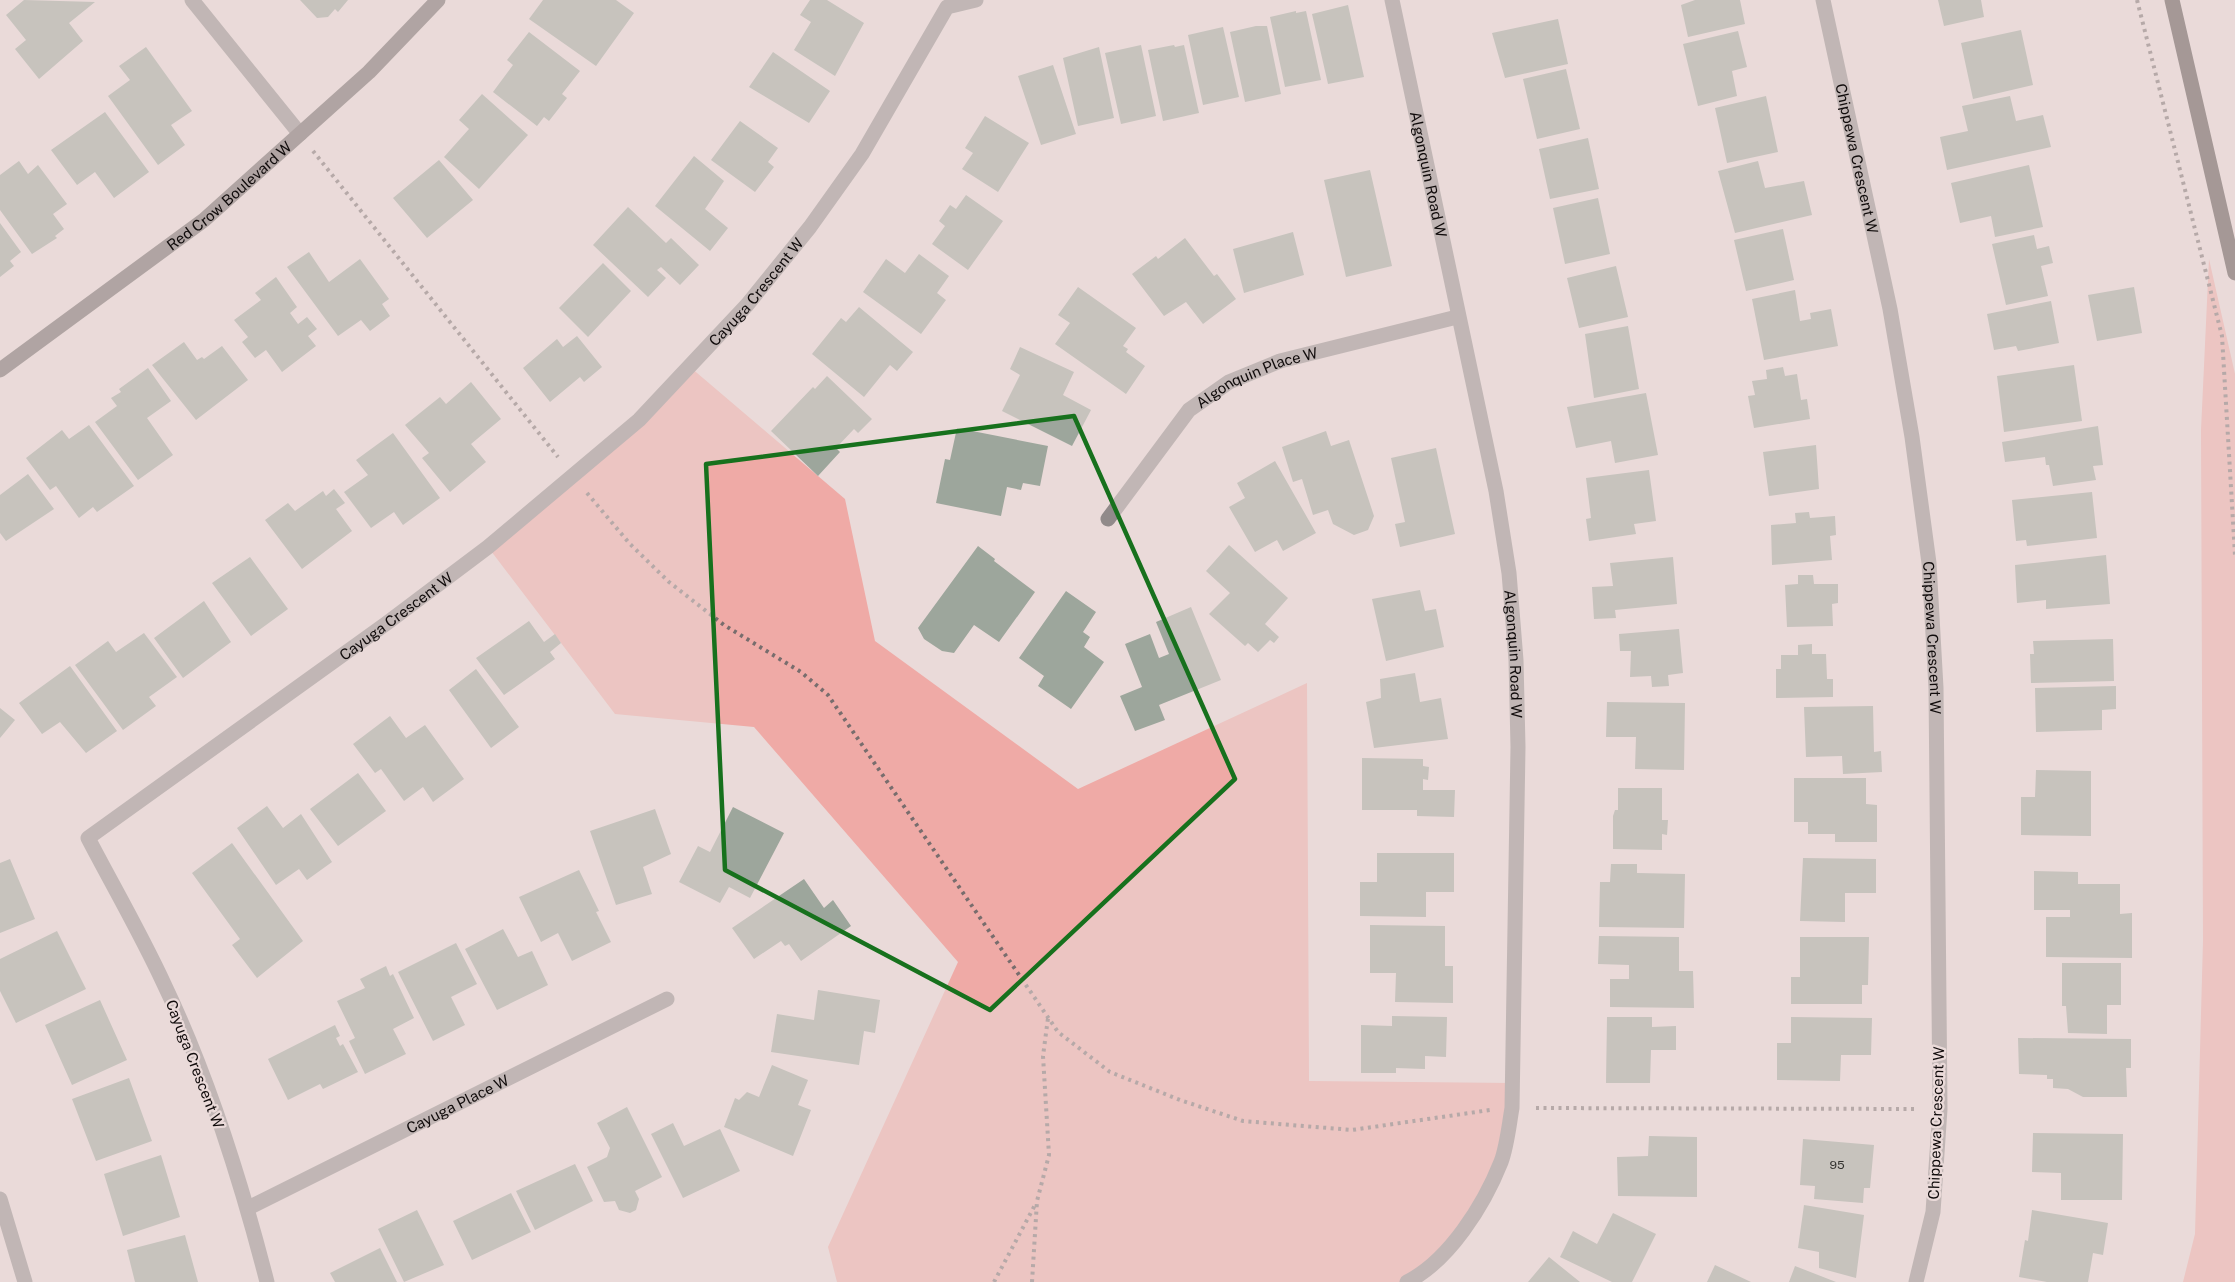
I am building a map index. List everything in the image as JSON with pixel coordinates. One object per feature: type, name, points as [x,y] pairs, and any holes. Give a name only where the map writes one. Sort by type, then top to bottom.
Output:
[{"type":"main road","points":[[2172,0],[2235,273]]},
{"type":"street","points":[[192,0],[300,134]]},
{"type":"street","name":"Red Crow Boulevard W","points":[[0,370],[204,220],[369,72],[438,0]]},
{"type":"street","name":"Cayuga Crescent W","points":[[267,1282],[248,1208],[203,1079],[165,984],[88,838],[387,623],[488,547],[639,420],[747,305],[810,227],[862,154],[947,7],[976,0]]},
{"type":"street","name":"Algonquin Road W","points":[[1392,0],[1457,317],[1496,491],[1509,573],[1516,660],[1518,747],[1512,1108],[1502,1161],[1478,1209],[1448,1249],[1407,1282]]},
{"type":"street","name":"Chippewa Crescent W","points":[[1823,0],[1890,309],[1912,437],[1929,564],[1936,688],[1940,1109],[1933,1212],[1916,1282]]},
{"type":"street","name":"Algonquin Place W","points":[[1108,519],[1189,410],[1229,382],[1280,361],[1457,317]]},
{"type":"street","name":"Cayuga Place W","points":[[248,1208],[667,999]]},
{"type":"street","points":[[0,1199],[25,1282]]},
{"type":"path","points":[[2137,0],[2222,336],[2235,555]]},
{"type":"path","points":[[300,134],[630,544],[669,582],[724,625],[801,672],[828,695],[1058,1032],[1110,1072],[1180,1100],[1243,1121],[1352,1130],[1512,1108],[1940,1109]]},
{"type":"path","points":[[1032,1282],[1037,1201],[1049,1155],[1043,1056],[1048,1018]]},
{"type":"path","points":[[994,1282],[1037,1201]]},
{"type":"highlighted area","points":[[1074,416],[1235,779],[990,1010],[725,870],[706,464]]},
{"type":"shaded area","points":[[2209,259],[2235,374],[2235,1282],[2183,1282],[2195,1234],[2203,941],[2201,430]]},
{"type":"shaded area","points":[[690,367],[845,499],[875,641],[1078,789],[1307,683],[1309,1081],[1513,1083],[1512,1108],[1478,1209],[1407,1282],[837,1282],[828,1247],[958,962],[754,727],[615,714],[488,547]]},
{"type":"building","points":[[24,0],[95,2],[69,23],[83,41],[39,79],[15,49],[26,40],[6,15]]},
{"type":"building","points":[[300,0],[348,0],[338,12],[335,9],[328,17],[317,18]]},
{"type":"building","points":[[543,0],[616,0],[634,13],[596,66],[529,19]]},
{"type":"building","points":[[810,0],[827,0],[864,23],[835,76],[794,50],[811,22],[800,15]]},
{"type":"building","points":[[1695,0],[1740,0],[1745,24],[1688,37],[1681,5]]},
{"type":"building","points":[[1938,0],[1981,0],[1984,17],[1944,26]]},
{"type":"building","points":[[1348,5],[1364,77],[1328,84],[1312,14]]},
{"type":"building","points":[[1296,11],[1296,13],[1306,11],[1321,80],[1285,87],[1270,17]]},
{"type":"building","points":[[1558,19],[1568,64],[1505,78],[1492,33]]},
{"type":"building","points":[[1267,26],[1281,94],[1245,102],[1230,32]]},
{"type":"building","points":[[1223,27],[1239,97],[1203,105],[1188,35]]},
{"type":"building","points":[[2021,30],[2033,85],[1973,99],[1961,43]]},
{"type":"building","points":[[1738,31],[1747,67],[1732,71],[1737,96],[1698,106],[1683,44]]},
{"type":"building","points":[[529,32],[580,71],[562,94],[567,98],[549,121],[544,117],[537,126],[493,92],[513,65],[507,60]]},
{"type":"building","points":[[1141,45],[1156,116],[1121,124],[1105,53]]},
{"type":"building","points":[[1174,45],[1175,47],[1184,45],[1199,113],[1163,121],[1148,50]]},
{"type":"building","points":[[146,47],[192,111],[171,125],[185,145],[158,165],[108,96],[130,80],[119,66]]},
{"type":"building","points":[[1099,47],[1114,118],[1078,126],[1063,58]]},
{"type":"building","points":[[773,52],[830,91],[809,123],[749,87]]},
{"type":"building","points":[[1053,65],[1076,134],[1041,145],[1018,76]]},
{"type":"building","points":[[1566,69],[1580,129],[1537,139],[1523,79]]},
{"type":"building","points":[[482,94],[528,135],[479,189],[444,157],[469,129],[459,120]]},
{"type":"building","points":[[1766,96],[1778,152],[1727,163],[1715,108]]},
{"type":"building","points":[[2010,96],[2016,121],[2043,115],[2051,147],[1947,170],[1940,137],[1968,131],[1962,106]]},
{"type":"building","points":[[105,112],[149,172],[114,198],[95,172],[77,185],[51,150]]},
{"type":"building","points":[[985,116],[1029,143],[998,192],[962,169],[973,153],[965,148]]},
{"type":"building","points":[[740,121],[778,148],[768,162],[774,167],[755,192],[711,160]]},
{"type":"building","points":[[1588,138],[1599,189],[1550,199],[1539,149]]},
{"type":"building","points":[[694,156],[724,181],[705,209],[728,228],[710,251],[655,206]]},
{"type":"building","points":[[439,160],[473,200],[427,238],[393,198]]},
{"type":"building","points":[[19,161],[28,174],[38,165],[67,204],[53,214],[64,229],[55,236],[57,238],[32,254],[0,210],[0,175]]},
{"type":"building","points":[[1758,161],[1765,188],[1804,181],[1812,215],[1735,233],[1718,171]]},
{"type":"building","points":[[2029,165],[2043,227],[1995,237],[1991,216],[1960,223],[1951,183]]},
{"type":"building","points":[[1370,170],[1392,266],[1346,277],[1324,180]]},
{"type":"building","points":[[966,195],[1003,221],[968,270],[932,244],[945,226],[939,221],[950,205],[956,209]]},
{"type":"building","points":[[1598,198],[1610,254],[1565,264],[1553,208]]},
{"type":"building","points":[[628,207],[666,243],[671,238],[699,265],[680,285],[661,267],[657,270],[666,278],[648,297],[593,245]]},
{"type":"building","points":[[0,223],[21,252],[10,261],[14,266],[0,277]]},
{"type":"building","points":[[1783,229],[1794,280],[1746,291],[1734,240]]},
{"type":"building","points":[[1293,232],[1304,275],[1244,293],[1233,249]]},
{"type":"building","points":[[2034,235],[2037,249],[2049,246],[2053,263],[2041,266],[2048,296],[2006,305],[1992,244]]},
{"type":"building","points":[[1185,238],[1214,276],[1217,274],[1236,299],[1203,324],[1186,302],[1164,316],[1132,274],[1156,256],[1158,259]]},
{"type":"building","points":[[309,252],[329,282],[360,259],[389,299],[382,304],[390,316],[370,331],[361,320],[338,336],[287,267]]},
{"type":"building","points":[[919,254],[949,276],[937,293],[946,300],[921,334],[863,292],[886,259],[905,273]]},
{"type":"building","points":[[603,263],[631,291],[588,337],[559,308]]},
{"type":"building","points":[[1616,266],[1628,317],[1579,328],[1567,278]]},
{"type":"building","points":[[276,277],[297,307],[290,313],[298,324],[307,317],[317,329],[308,336],[316,346],[282,372],[266,350],[255,358],[242,342],[248,337],[234,320],[261,300],[255,293]]},
{"type":"building","points":[[1078,287],[1136,328],[1123,346],[1128,349],[1126,352],[1145,366],[1126,394],[1055,344],[1070,323],[1058,315]]},
{"type":"building","points":[[2134,287],[2142,333],[2097,341],[2088,295]]},
{"type":"building","points":[[1795,290],[1800,321],[1811,319],[1810,313],[1831,309],[1838,346],[1764,360],[1752,299]]},
{"type":"building","points":[[2051,301],[2059,343],[2018,351],[2016,346],[1994,350],[1987,314]]},
{"type":"building","points":[[859,307],[913,352],[897,371],[890,365],[864,397],[812,354],[841,318],[846,322]]},
{"type":"building","points":[[1628,326],[1639,389],[1594,398],[1585,334]]},
{"type":"building","points":[[577,336],[602,367],[584,382],[580,377],[550,402],[523,368],[557,339],[563,347]]},
{"type":"building","points":[[184,342],[197,360],[202,357],[204,359],[222,346],[248,380],[196,420],[152,365]]},
{"type":"building","points":[[1020,347],[1074,372],[1063,395],[1091,410],[1072,446],[1002,411],[1020,375],[1010,369]]},
{"type":"building","points":[[2074,365],[2082,421],[2004,432],[1997,376]]},
{"type":"building","points":[[1783,367],[1785,376],[1797,374],[1801,400],[1807,399],[1810,419],[1754,428],[1748,396],[1755,395],[1752,381],[1767,379],[1766,370]]},
{"type":"building","points":[[148,368],[171,401],[147,418],[173,455],[138,480],[95,422],[117,406],[111,398],[121,392],[119,389]]},
{"type":"building","points":[[827,376],[872,419],[858,433],[854,429],[836,448],[840,452],[818,476],[771,431],[813,387],[815,389]]},
{"type":"building","points":[[471,382],[501,419],[471,444],[486,462],[450,492],[422,458],[429,453],[405,425],[440,397],[446,404]]},
{"type":"building","points":[[1646,393],[1658,455],[1615,463],[1611,441],[1576,448],[1567,407]]},
{"type":"building","points":[[89,425],[134,486],[97,512],[93,507],[79,518],[56,486],[50,490],[26,458],[62,430],[69,439]]},
{"type":"building","points":[[2098,426],[2103,465],[2093,466],[2096,480],[2053,486],[2045,457],[2005,462],[2002,442]]},
{"type":"building","points":[[957,428],[1048,446],[1040,486],[1023,483],[1021,490],[1007,487],[1001,516],[936,503],[945,459],[950,460]]},
{"type":"building","points":[[1326,431],[1331,446],[1349,440],[1374,516],[1368,530],[1354,535],[1333,524],[1328,510],[1313,515],[1302,479],[1293,482],[1282,447]]},
{"type":"building","points":[[393,433],[440,498],[403,525],[394,512],[371,528],[344,492],[368,475],[356,460]]},
{"type":"building","points":[[1816,445],[1819,489],[1769,496],[1763,452]]},
{"type":"building","points":[[1436,448],[1455,534],[1400,547],[1395,524],[1405,522],[1391,458]]},
{"type":"building","points":[[1275,461],[1316,533],[1283,551],[1277,540],[1255,552],[1229,507],[1245,498],[1237,483]]},
{"type":"building","points":[[1649,470],[1656,521],[1634,524],[1636,534],[1589,541],[1586,519],[1591,518],[1586,478]]},
{"type":"building","points":[[28,474],[54,509],[6,541],[0,533],[0,495]]},
{"type":"building","points":[[334,489],[345,503],[336,509],[352,531],[302,569],[265,520],[288,503],[295,511],[323,491],[326,496]]},
{"type":"building","points":[[2092,492],[2097,538],[2027,546],[2026,540],[2016,541],[2012,500]]},
{"type":"building","points":[[1809,512],[1810,518],[1835,516],[1836,535],[1830,536],[1832,560],[1772,565],[1771,525],[1796,523],[1795,513]]},
{"type":"building","points":[[1229,545],[1288,598],[1265,624],[1279,637],[1274,643],[1270,640],[1258,652],[1248,643],[1245,646],[1209,614],[1230,593],[1206,571]]},
{"type":"building","points":[[978,546],[1035,592],[999,642],[974,625],[954,653],[942,651],[924,639],[918,628]]},
{"type":"building","points":[[2106,555],[2110,604],[2046,609],[2046,600],[2017,603],[2015,565]]},
{"type":"building","points":[[250,557],[288,609],[251,636],[212,583]]},
{"type":"building","points":[[1673,557],[1677,604],[1615,610],[1616,618],[1594,619],[1592,587],[1613,586],[1610,563]]},
{"type":"building","points":[[1798,575],[1813,575],[1814,584],[1838,584],[1838,603],[1832,604],[1833,626],[1787,627],[1785,585],[1798,584]]},
{"type":"building","points":[[1420,590],[1425,611],[1436,609],[1444,647],[1386,661],[1372,599]]},
{"type":"building","points":[[1066,591],[1096,612],[1083,632],[1090,637],[1084,647],[1104,662],[1071,709],[1038,686],[1044,676],[1019,658]]},
{"type":"building","points":[[204,601],[231,642],[183,678],[154,638]]},
{"type":"building","points":[[1191,607],[1221,680],[1159,705],[1165,720],[1135,731],[1120,696],[1142,687],[1125,644],[1150,634],[1159,658],[1169,654],[1156,622]]},
{"type":"building","points":[[529,621],[544,642],[555,634],[561,643],[550,652],[555,659],[504,695],[476,658]]},
{"type":"building","points":[[1679,629],[1683,673],[1668,675],[1669,686],[1652,687],[1651,676],[1630,677],[1631,651],[1620,651],[1619,634]]},
{"type":"building","points":[[144,633],[177,677],[149,697],[156,706],[123,730],[75,665],[108,641],[116,652]]},
{"type":"building","points":[[2113,639],[2114,681],[2031,683],[2030,654],[2034,654],[2033,641]]},
{"type":"building","points":[[1812,644],[1812,654],[1826,654],[1827,679],[1833,679],[1833,697],[1776,698],[1776,669],[1781,669],[1781,655],[1798,655],[1798,645]]},
{"type":"building","points":[[70,666],[117,731],[86,753],[60,722],[42,734],[19,703]]},
{"type":"building","points":[[476,669],[519,727],[491,748],[449,690]]},
{"type":"building","points":[[1415,673],[1420,702],[1441,698],[1448,739],[1374,748],[1366,702],[1381,698],[1380,679]]},
{"type":"building","points":[[2116,686],[2116,709],[2102,710],[2102,730],[2036,732],[2035,688]]},
{"type":"building","points":[[1607,702],[1685,703],[1684,770],[1635,769],[1636,737],[1606,737]]},
{"type":"building","points":[[1873,706],[1874,752],[1881,751],[1882,772],[1843,774],[1842,756],[1806,757],[1804,707]]},
{"type":"building","points":[[0,708],[15,720],[0,738]]},
{"type":"building","points":[[390,716],[406,738],[425,725],[464,779],[433,802],[423,787],[404,801],[381,769],[375,773],[353,744]]},
{"type":"building","points":[[1362,758],[1423,759],[1423,766],[1429,767],[1428,780],[1423,779],[1423,790],[1455,790],[1454,817],[1417,816],[1417,810],[1362,810]]},
{"type":"building","points":[[2036,770],[2091,771],[2091,836],[2021,835],[2021,797],[2035,797]]},
{"type":"building","points":[[358,773],[386,811],[338,846],[310,809]]},
{"type":"building","points":[[1794,778],[1866,778],[1866,804],[1877,805],[1877,842],[1835,842],[1835,834],[1808,834],[1808,822],[1794,822]]},
{"type":"building","points":[[1618,788],[1662,788],[1662,820],[1668,820],[1667,835],[1662,834],[1662,850],[1613,849],[1613,816],[1615,810],[1618,810]]},
{"type":"building","points":[[267,806],[283,828],[301,814],[332,862],[307,880],[299,869],[276,885],[237,828]]},
{"type":"building","points":[[733,807],[784,833],[750,898],[729,887],[720,903],[679,882],[698,846],[710,852]]},
{"type":"building","points":[[655,809],[671,854],[643,867],[652,894],[616,905],[590,831]]},
{"type":"building","points":[[232,843],[303,941],[257,978],[232,945],[240,939],[192,873]]},
{"type":"building","points":[[1377,853],[1454,853],[1454,892],[1426,892],[1426,917],[1360,916],[1360,882],[1377,882]]},
{"type":"building","points":[[1803,858],[1876,859],[1876,893],[1845,893],[1845,922],[1800,921]]},
{"type":"building","points":[[10,859],[35,919],[0,933],[0,863]]},
{"type":"building","points":[[1611,864],[1637,864],[1637,873],[1685,874],[1684,928],[1599,927],[1600,882],[1610,882]]},
{"type":"building","points":[[579,870],[611,942],[572,961],[558,933],[541,942],[519,897]]},
{"type":"building","points":[[2034,871],[2078,872],[2078,884],[2120,884],[2120,914],[2132,913],[2132,958],[2046,957],[2046,917],[2070,917],[2070,910],[2034,910]]},
{"type":"building","points":[[804,879],[824,908],[833,900],[851,926],[801,961],[789,944],[785,946],[781,941],[754,959],[732,928]]},
{"type":"building","points":[[1370,925],[1445,926],[1445,966],[1453,966],[1453,1003],[1395,1002],[1396,973],[1370,973]]},
{"type":"building","points":[[503,929],[518,957],[532,951],[548,985],[497,1010],[465,949]]},
{"type":"building","points":[[57,931],[86,989],[16,1023],[0,991],[0,959]]},
{"type":"building","points":[[1599,936],[1679,937],[1679,971],[1693,971],[1694,1008],[1610,1007],[1610,979],[1629,979],[1629,965],[1598,964]]},
{"type":"building","points":[[1800,937],[1869,937],[1868,985],[1862,985],[1862,1004],[1791,1004],[1791,977],[1800,977]]},
{"type":"building","points":[[456,943],[477,984],[451,997],[465,1025],[433,1041],[398,972]]},
{"type":"building","points":[[2062,963],[2121,963],[2121,1005],[2107,1005],[2107,1034],[2068,1033],[2066,1006],[2062,1006]]},
{"type":"building","points":[[386,966],[390,976],[393,974],[414,1018],[393,1029],[406,1054],[365,1074],[349,1041],[355,1038],[337,1001],[365,988],[360,979]]},
{"type":"building","points":[[818,990],[880,1000],[875,1033],[864,1031],[859,1065],[771,1052],[777,1014],[814,1020]]},
{"type":"building","points":[[100,1000],[127,1060],[72,1085],[45,1025]]},
{"type":"building","points":[[1392,1016],[1447,1017],[1446,1057],[1425,1056],[1425,1069],[1396,1068],[1396,1073],[1361,1073],[1361,1025],[1392,1026]]},
{"type":"building","points":[[1607,1017],[1652,1017],[1652,1027],[1676,1026],[1676,1050],[1651,1050],[1650,1083],[1606,1083]]},
{"type":"building","points":[[1791,1017],[1872,1018],[1871,1055],[1841,1055],[1840,1081],[1777,1080],[1777,1043],[1791,1043]]},
{"type":"building","points":[[335,1025],[340,1036],[336,1038],[340,1046],[343,1044],[358,1072],[323,1089],[320,1084],[288,1100],[268,1059]]},
{"type":"building","points":[[2018,1038],[2131,1039],[2131,1068],[2126,1068],[2127,1097],[2083,1097],[2068,1089],[2053,1088],[2053,1079],[2047,1079],[2047,1075],[2019,1074]]},
{"type":"building","points":[[772,1065],[808,1080],[798,1105],[811,1110],[793,1156],[724,1127],[735,1098],[739,1100],[747,1092],[759,1097]]},
{"type":"building","points":[[129,1078],[152,1141],[96,1161],[72,1099]]},
{"type":"building","points":[[627,1107],[662,1177],[635,1191],[639,1199],[636,1210],[630,1213],[619,1210],[615,1201],[604,1202],[587,1167],[607,1157],[610,1148],[597,1123]]},
{"type":"building","points":[[673,1123],[684,1146],[720,1129],[740,1171],[683,1198],[651,1134]]},
{"type":"building","points":[[2033,1133],[2123,1134],[2122,1200],[2061,1200],[2061,1173],[2032,1172]]},
{"type":"building","points":[[1649,1136],[1697,1137],[1697,1197],[1618,1196],[1617,1157],[1648,1156]]},
{"type":"building","points":[[1803,1139],[1874,1145],[1870,1188],[1864,1188],[1863,1203],[1814,1199],[1815,1186],[1800,1185]]},
{"type":"building","points":[[161,1155],[180,1217],[123,1236],[104,1174]]},
{"type":"building","points":[[575,1164],[593,1201],[535,1230],[516,1191]]},
{"type":"building","points":[[511,1193],[531,1232],[472,1260],[453,1221]]},
{"type":"building","points":[[1804,1205],[1864,1215],[1856,1278],[1819,1268],[1819,1252],[1798,1248]]},
{"type":"building","points":[[417,1210],[444,1265],[404,1282],[378,1229]]},
{"type":"building","points":[[2032,1210],[2108,1223],[2103,1255],[2093,1253],[2088,1282],[2047,1282],[2019,1277],[2025,1240],[2028,1241]]},
{"type":"building","points":[[1613,1213],[1656,1234],[1632,1282],[1612,1282],[1560,1257],[1573,1231],[1597,1244]]},
{"type":"building","points":[[185,1235],[198,1282],[135,1282],[127,1250]]},
{"type":"building","points":[[380,1248],[397,1282],[335,1282],[330,1273]]},
{"type":"building","points":[[1549,1257],[1580,1282],[1528,1282]]},
{"type":"building","points":[[1715,1265],[1751,1282],[1707,1282]]},
{"type":"building","points":[[1795,1266],[1836,1282],[1789,1282]]}]
